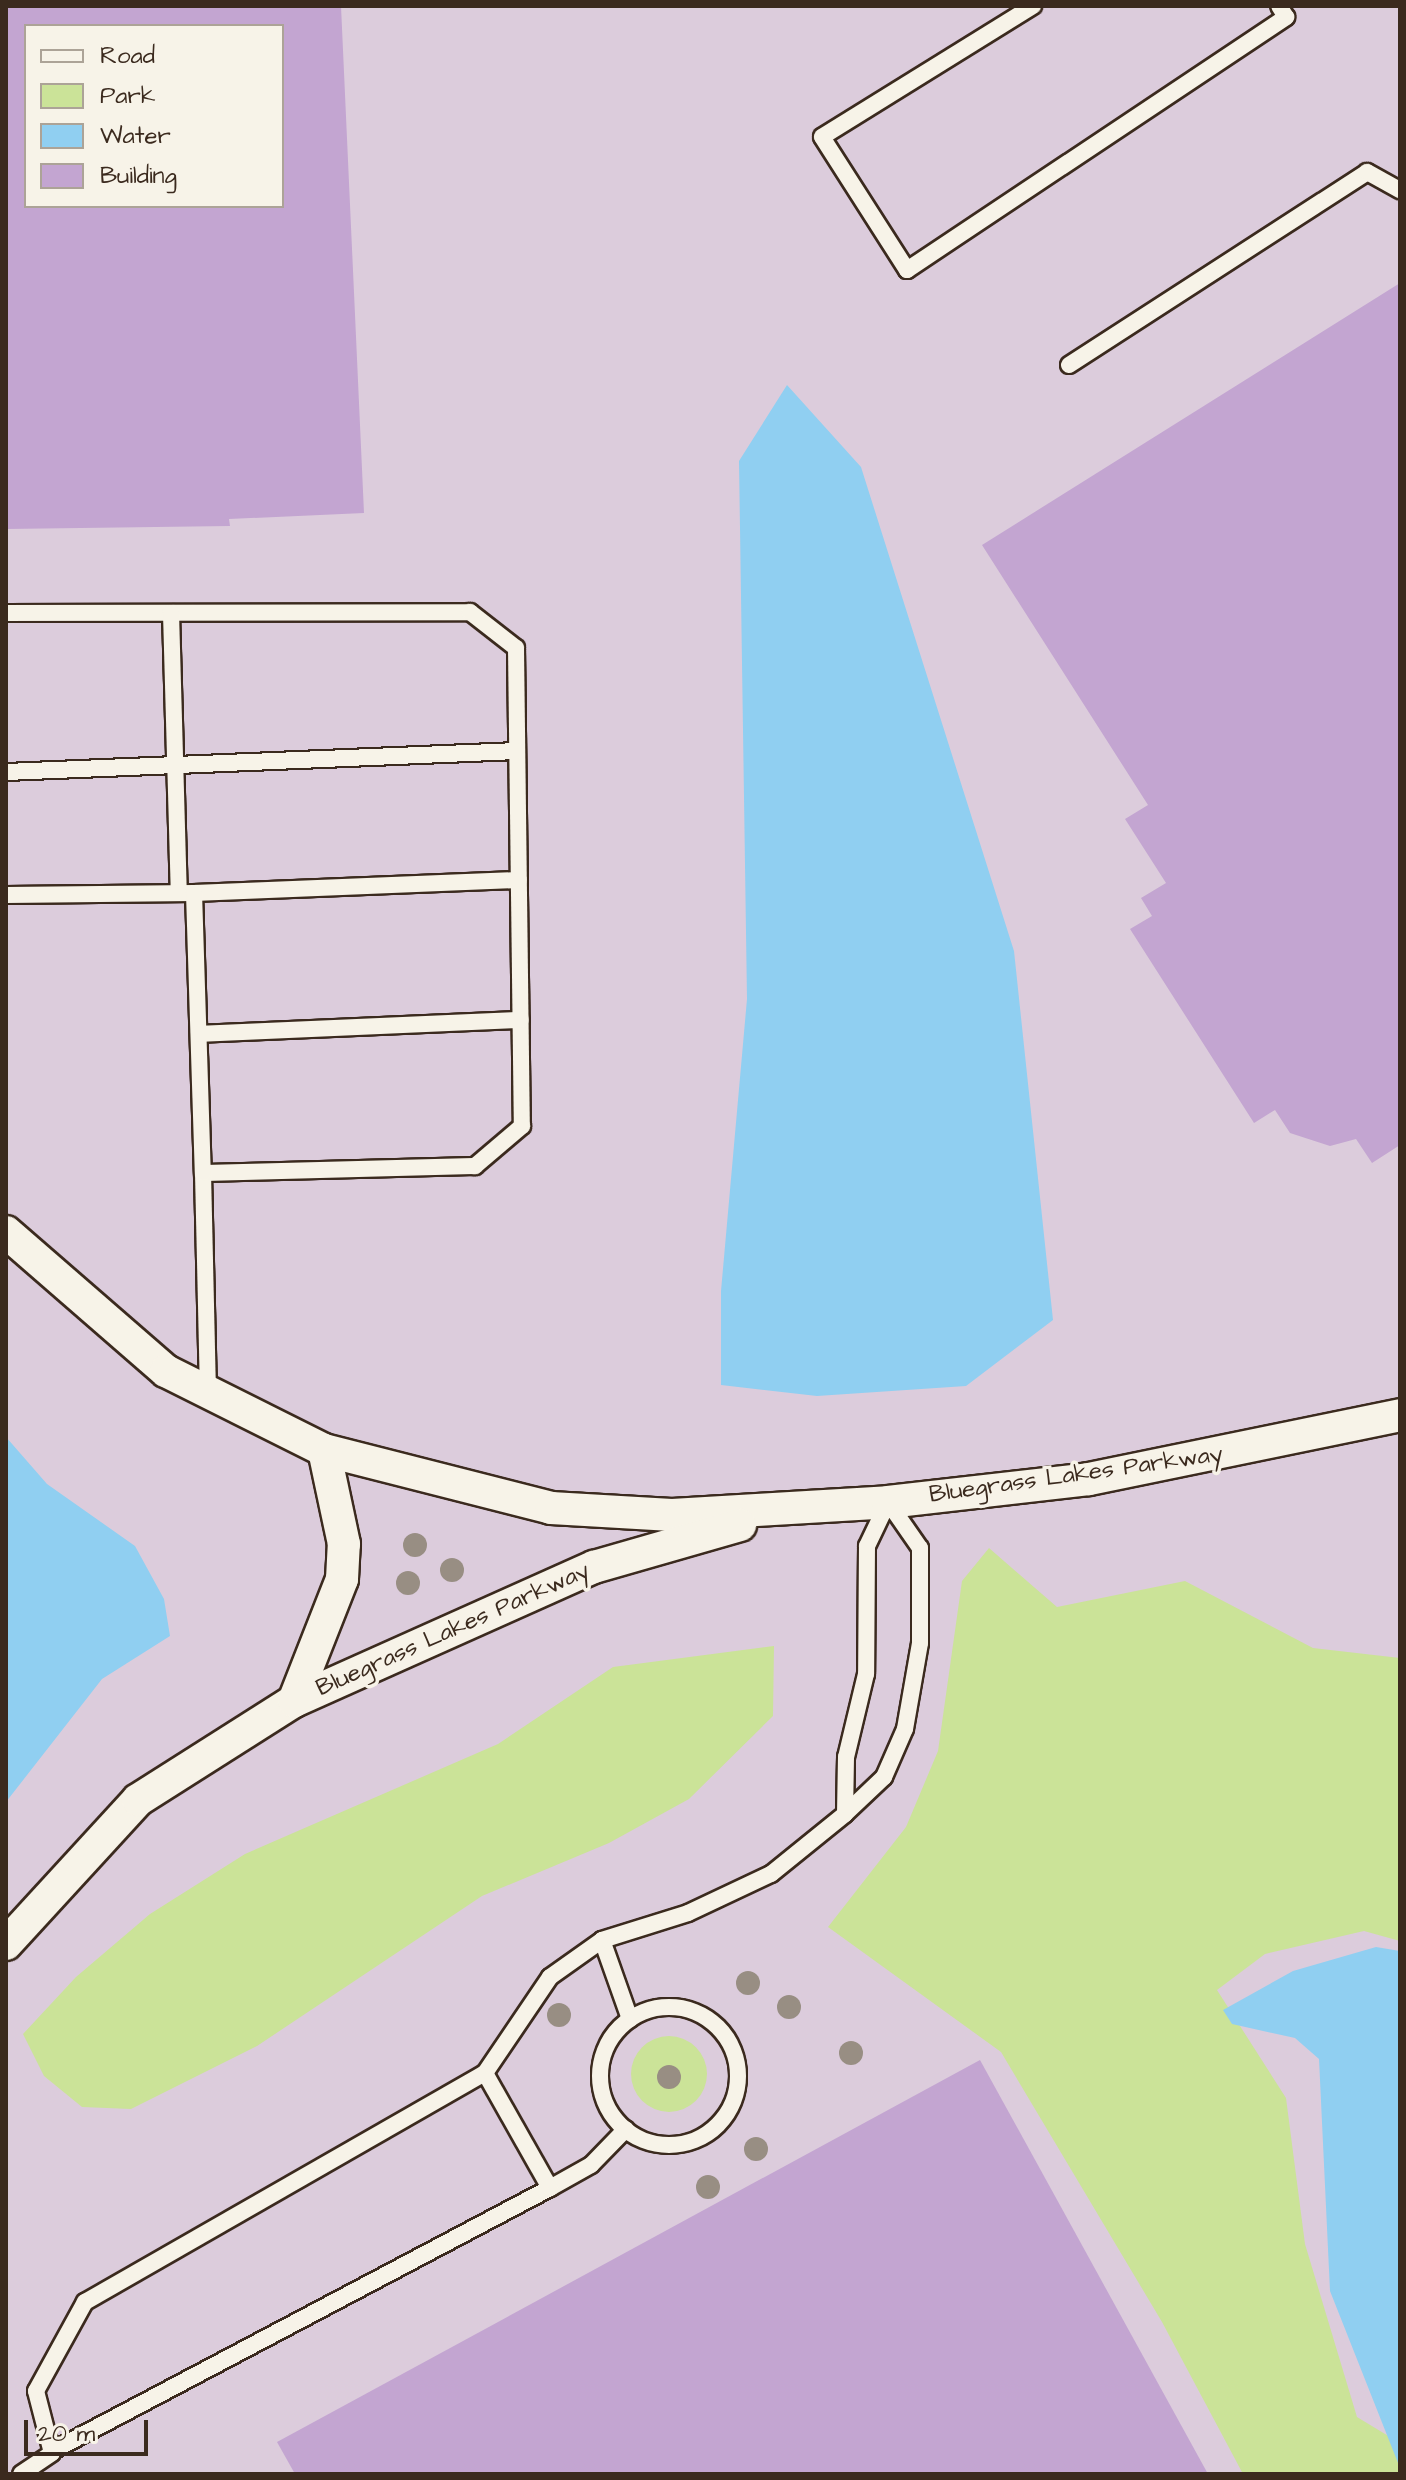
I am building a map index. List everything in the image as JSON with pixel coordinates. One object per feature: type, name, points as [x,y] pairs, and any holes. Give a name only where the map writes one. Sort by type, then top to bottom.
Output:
[{"type":"street","name":"Bluegrass Lakes Parkway","points":[[6,1232],[166,1371],[324,1450],[551,1508],[672,1515],[796,1510],[888,1502],[1089,1479],[1400,1415]]},
{"type":"street","name":"Bluegrass Lakes Parkway","points":[[294,1701],[342,1579],[344,1544],[324,1450]]},
{"type":"street","name":"Bluegrass Lakes Parkway","points":[[6,1944],[138,1800],[294,1701],[594,1567],[796,1510]]},
{"type":"lane","points":[[1033,6],[822,137],[907,270],[1286,17],[1279,6]]},
{"type":"lane","points":[[1069,365],[1367,172],[1400,190]]},
{"type":"lane","points":[[6,613],[470,612],[516,648],[522,1126],[475,1166],[203,1173]]},
{"type":"lane","points":[[171,613],[175,765],[199,1034],[208,1392]]},
{"type":"lane","points":[[6,772],[517,751]]},
{"type":"lane","points":[[6,895],[187,893],[519,880]]},
{"type":"lane","points":[[199,1034],[521,1020]]},
{"type":"lane","points":[[52,2451],[36,2391],[85,2302],[485,2073],[550,1977],[602,1940],[688,1913],[771,1874],[845,1814],[884,1777],[905,1729],[920,1643],[920,1548],[888,1502],[867,1546],[866,1674],[846,1757],[845,1814]]},
{"type":"lane","points":[[602,1940],[630,2019]]},
{"type":"lane","points":[[675,2007],[707,2019],[731,2045],[737,2090],[713,2129],[692,2140],[646,2141],[626,2129],[611,2114],[599,2073],[614,2034],[630,2019],[675,2007]]},
{"type":"lane","points":[[485,2073],[550,2188]]},
{"type":"lane","points":[[21,2474],[52,2451],[591,2165],[626,2129]]},
{"type":"shaded area","points":[[6,6],[1400,6],[1400,2474],[6,2474]]},
{"type":"green space","points":[[989,1548],[1057,1607],[1185,1581],[1313,1648],[1400,1658],[1400,1941],[1364,1931],[1265,1954],[1217,1990],[1286,2098],[1305,2244],[1357,2417],[1400,2443],[1400,2474],[1243,2474],[1162,2322],[1001,2052],[828,1927],[906,1827],[938,1751],[962,1581]]},
{"type":"green space","points":[[774,1646],[773,1716],[689,1799],[609,1843],[482,1896],[257,2046],[131,2109],[82,2107],[44,2076],[23,2034],[76,1977],[150,1914],[245,1854],[498,1744],[613,1667]]},
{"type":"green space","points":[[662,2036],[676,2036],[690,2042],[701,2053],[707,2074],[704,2089],[696,2101],[676,2112],[662,2112],[648,2106],[637,2095],[631,2081],[631,2067],[637,2053],[648,2042]]},
{"type":"water","points":[[787,385],[861,467],[1014,951],[1053,1320],[966,1386],[817,1396],[721,1385],[721,1291],[747,999],[739,461]]},
{"type":"water","points":[[6,1437],[47,1484],[135,1546],[164,1599],[170,1636],[102,1679],[6,1802]]},
{"type":"water","points":[[1376,1947],[1400,1951],[1400,2468],[1330,2291],[1319,2059],[1295,2038],[1232,2024],[1223,2010],[1293,1971]]},
{"type":"building","points":[[6,6],[341,6],[364,513],[229,519],[230,526],[6,529]]},
{"type":"building","points":[[1400,283],[1400,1145],[1372,1163],[1356,1139],[1330,1146],[1290,1133],[1275,1110],[1254,1123],[1130,929],[1152,916],[1141,898],[1166,883],[1125,819],[1148,805],[982,545]]},
{"type":"building","points":[[980,2060],[1208,2474],[295,2474],[277,2442]]}]
